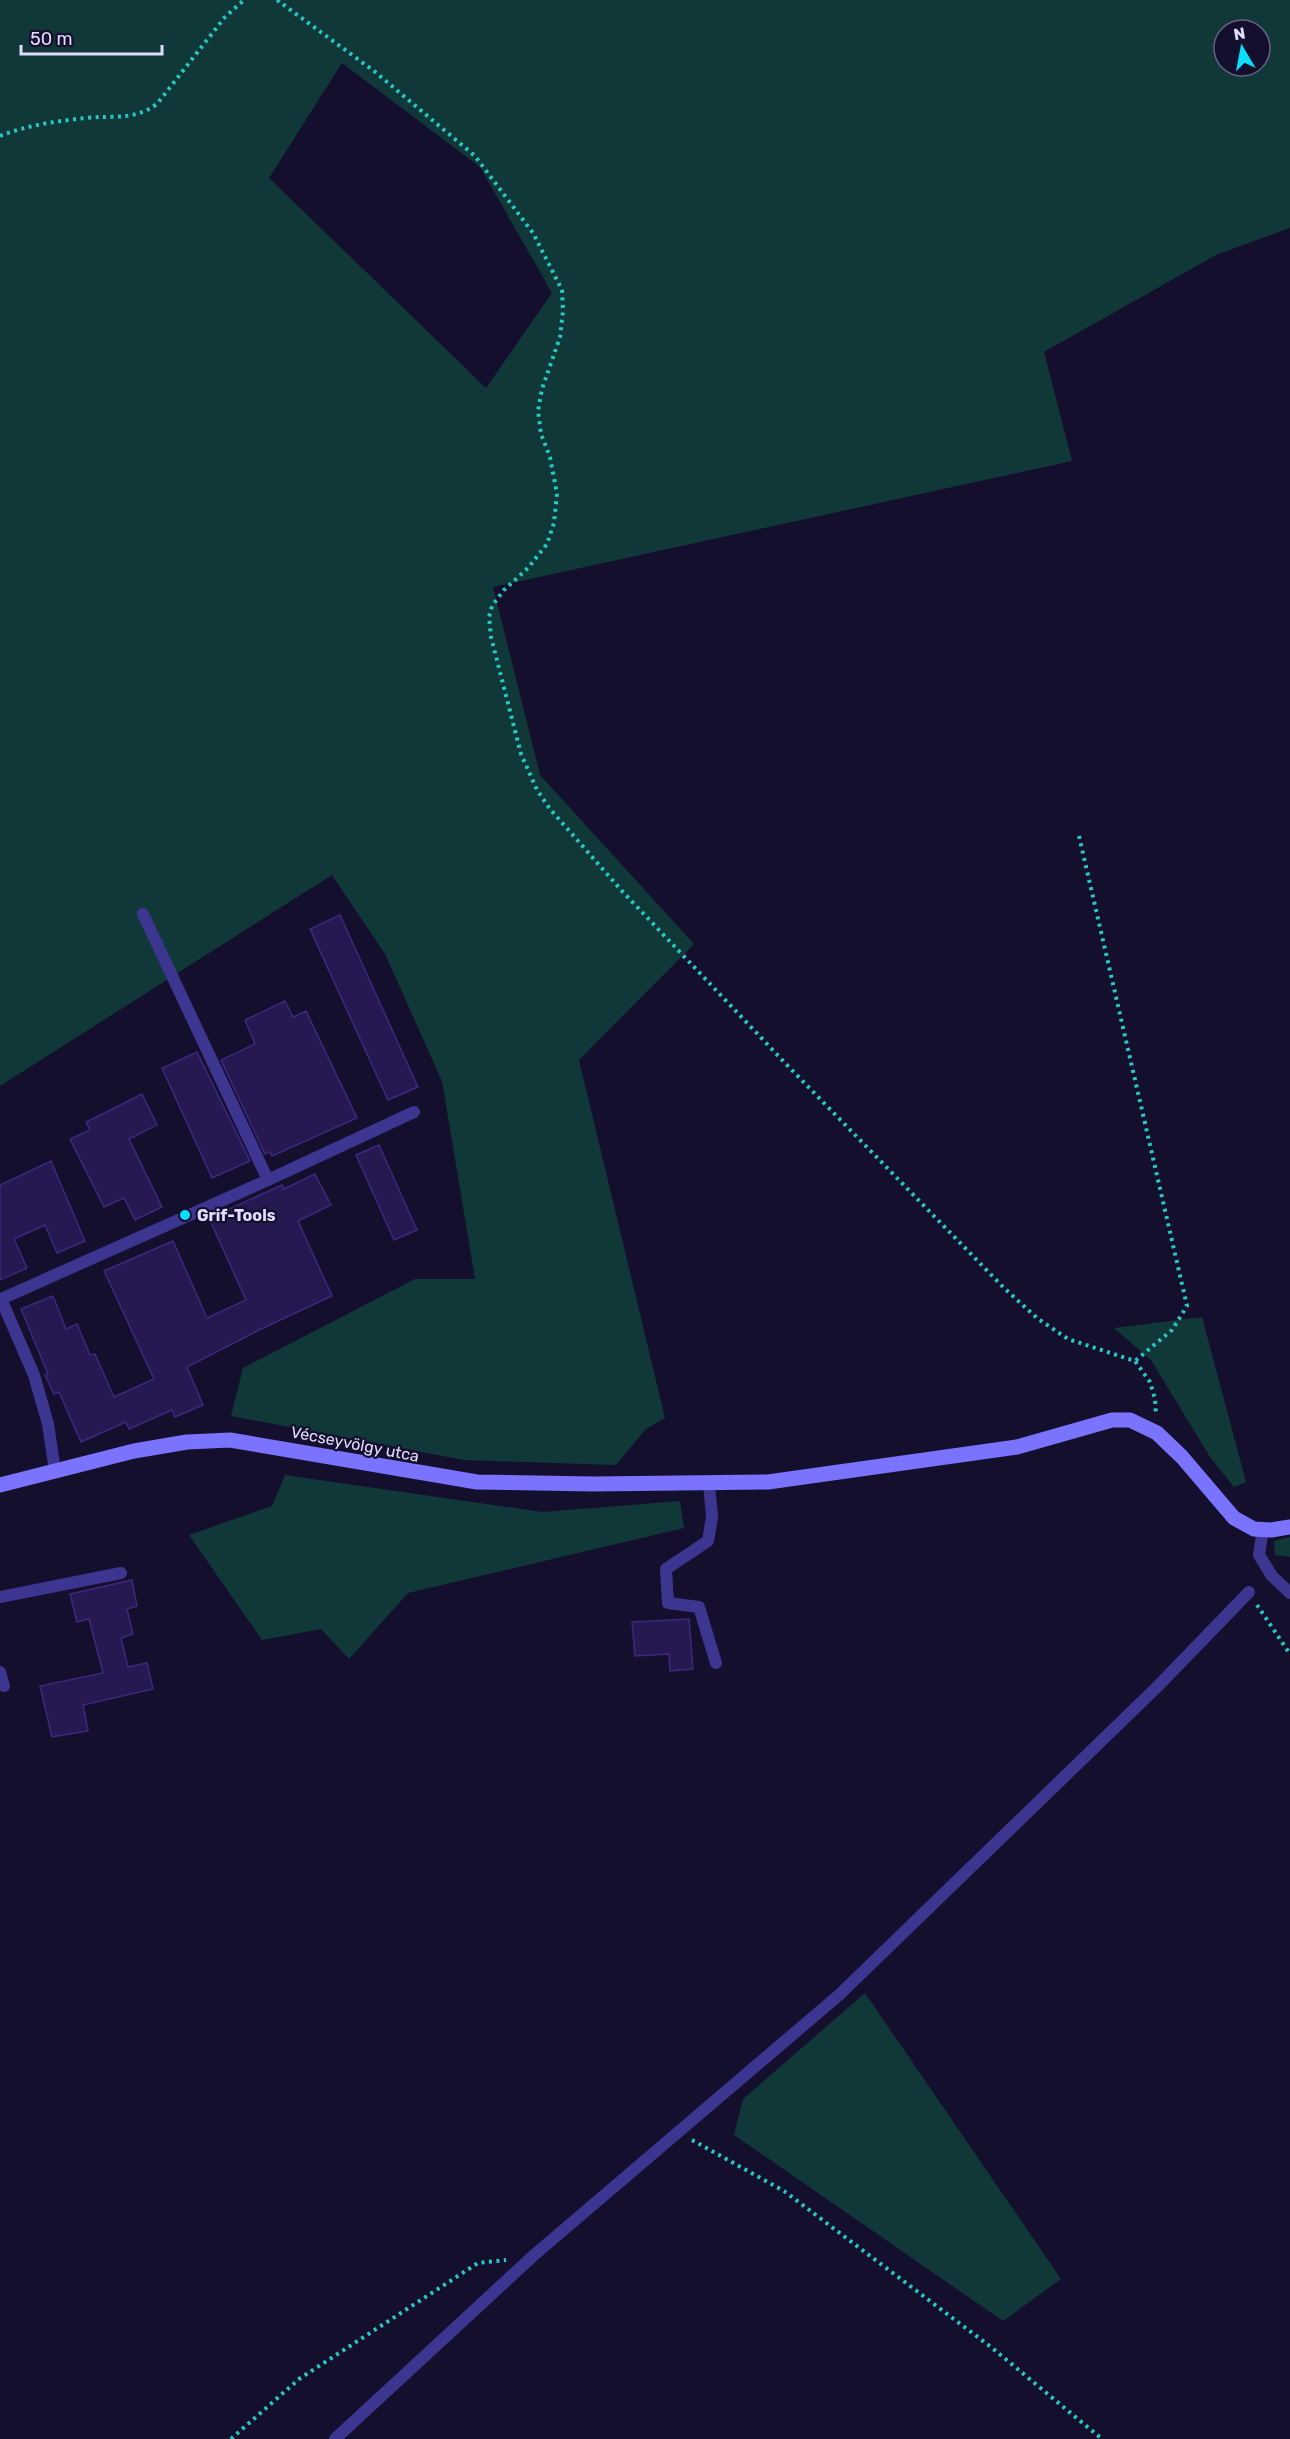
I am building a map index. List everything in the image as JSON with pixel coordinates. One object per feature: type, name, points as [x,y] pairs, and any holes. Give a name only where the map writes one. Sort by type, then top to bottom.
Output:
[{"type":"main road","name":"Vécseyvölgy utca","points":[[0,1485],[134,1451],[186,1442],[230,1440],[477,1482],[709,1484],[768,1482],[985,1453],[1017,1447],[1112,1420],[1130,1420],[1156,1433],[1182,1456],[1234,1518],[1254,1529],[1263,1529]]},
{"type":"main road","points":[[1263,1529],[1290,1527]]},
{"type":"lane","points":[[143,914],[268,1180]]},
{"type":"lane","points":[[55,1471],[48,1424],[34,1375],[1,1299],[414,1112]]},
{"type":"lane","points":[[709,1484],[711,1517],[708,1541],[666,1569],[668,1603],[699,1607],[716,1663]]},
{"type":"lane","points":[[1263,1529],[1259,1555],[1272,1576],[1290,1593]]},
{"type":"lane","points":[[0,1597],[122,1573]]},
{"type":"lane","points":[[335,2439],[533,2256],[839,1995],[1157,1687],[1249,1592]]},
{"type":"lane","points":[[0,1672],[4,1686]]},
{"type":"path","points":[[0,136],[26,127],[86,118],[135,116],[146,112],[157,104],[225,16],[244,0]]},
{"type":"path","points":[[277,0],[374,71],[475,156],[533,233],[562,290],[563,311],[560,337],[542,389],[538,411],[541,434],[550,457],[557,494],[554,523],[547,544],[528,568],[504,590],[492,606],[489,617],[491,637],[520,754],[537,790],[550,809],[622,891],[1004,1288],[1037,1318],[1068,1339],[1135,1361],[1150,1382],[1155,1399],[1156,1433]]},
{"type":"path","points":[[1079,836],[1187,1306],[1172,1330],[1135,1361]]},
{"type":"path","points":[[678,2132],[784,2191],[991,2347],[1102,2439]]},
{"type":"path","points":[[231,2439],[299,2379],[478,2264],[533,2256]]},
{"type":"green space","points":[[0,0],[1290,0],[1290,228],[1216,255],[1044,352],[1072,461],[493,587],[540,775],[694,944],[579,1060],[665,1418],[646,1429],[616,1465],[464,1460],[231,1416],[243,1368],[415,1279],[475,1279],[442,1081],[385,954],[332,875],[0,1086]],"holes":[[[342,63],[480,167],[552,293],[486,388],[269,178]]]},
{"type":"green space","points":[[1202,1317],[1246,1482],[1234,1487],[1210,1457],[1151,1360],[1114,1328]]},
{"type":"green space","points":[[285,1475],[542,1512],[680,1501],[684,1528],[408,1593],[349,1659],[321,1629],[262,1640],[189,1535],[272,1506]]},
{"type":"green space","points":[[1290,1537],[1290,1557],[1275,1555],[1274,1541]]},
{"type":"green space","points":[[865,1993],[1061,2279],[1003,2321],[734,2135],[743,2099]]},
{"type":"building","points":[[340,915],[418,1087],[388,1100],[310,929]]},
{"type":"building","points":[[285,1001],[293,1017],[306,1011],[357,1118],[272,1156],[270,1152],[265,1154],[221,1060],[255,1044],[245,1020]]},
{"type":"building","points":[[197,1052],[250,1161],[212,1178],[162,1068]]},
{"type":"building","points":[[142,1094],[157,1125],[129,1139],[162,1207],[135,1220],[124,1198],[104,1207],[70,1139],[90,1130],[86,1122]]},
{"type":"building","points":[[379,1145],[417,1230],[394,1240],[356,1155]]},
{"type":"building","points":[[51,1161],[85,1241],[57,1253],[45,1225],[14,1239],[27,1268],[0,1280],[0,1185]]},
{"type":"building","points":[[315,1174],[331,1205],[298,1221],[332,1296],[187,1367],[203,1405],[175,1417],[172,1410],[129,1429],[126,1422],[81,1442],[59,1392],[54,1394],[45,1375],[48,1374],[21,1309],[53,1296],[66,1329],[77,1324],[90,1355],[95,1354],[114,1397],[154,1379],[104,1271],[173,1241],[207,1318],[246,1300],[209,1218],[282,1185],[284,1189]]},
{"type":"building","points":[[132,1580],[137,1606],[127,1609],[133,1634],[121,1638],[128,1667],[147,1663],[153,1689],[83,1705],[88,1731],[52,1737],[40,1686],[103,1673],[89,1619],[77,1622],[70,1594]]},
{"type":"building","points":[[689,1619],[693,1669],[670,1671],[669,1654],[635,1656],[632,1622]]},
{"type":"place","name":"Grif-Tools","points":[[185,1215]]}]
